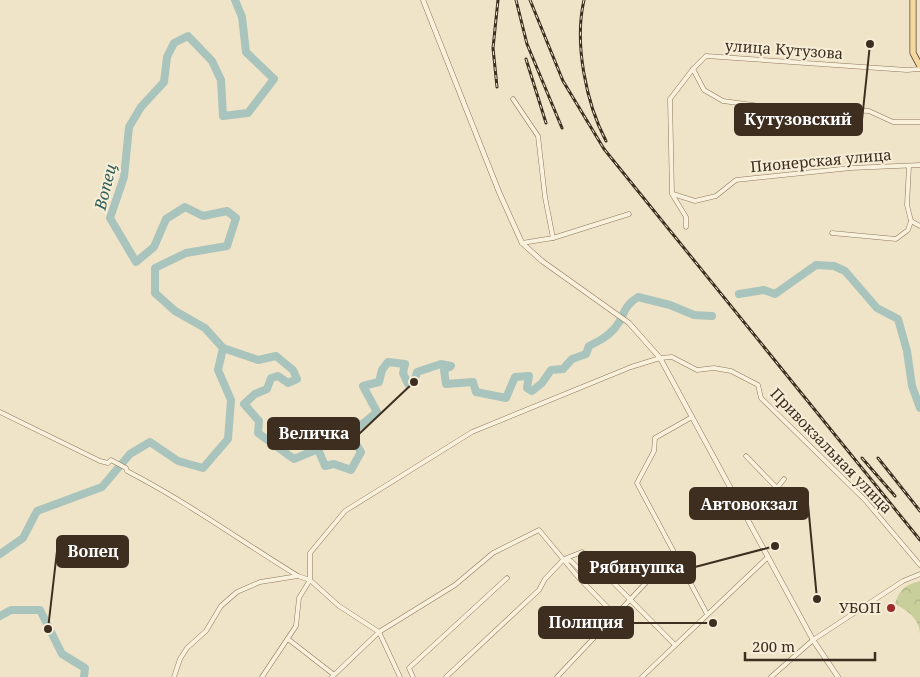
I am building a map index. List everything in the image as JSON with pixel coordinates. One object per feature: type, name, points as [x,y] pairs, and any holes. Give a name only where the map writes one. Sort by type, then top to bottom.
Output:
[{"type":"main road","points":[[913,0],[913,53],[920,67]]},
{"type":"street","points":[[423,0],[498,192],[522,243],[542,261],[613,314],[629,323],[660,358],[813,640],[838,677]]},
{"type":"street","name":"улица Кутузова","points":[[672,194],[670,99],[693,69],[706,56],[907,70],[920,67]]},
{"type":"street","points":[[693,69],[704,90],[723,101],[768,107],[869,111],[892,122],[920,122]]},
{"type":"street","points":[[513,99],[538,136],[552,238]]},
{"type":"street","name":"Пионерская улица","points":[[672,194],[695,202],[716,196],[736,180],[851,168],[920,165]]},
{"type":"street","points":[[832,233],[896,239],[908,230],[911,221],[907,205],[906,182],[909,166]]},
{"type":"street","points":[[672,194],[686,217],[686,227]]},
{"type":"street","points":[[522,243],[552,238],[629,214]]},
{"type":"street","points":[[911,221],[920,226]]},
{"type":"street","name":"Привокзальная улица","points":[[660,358],[672,357],[697,370],[714,368],[731,371],[758,385],[761,398],[866,500],[920,565]]},
{"type":"street","points":[[262,677],[296,626],[299,598],[310,580],[310,553],[345,511],[472,432],[631,367],[660,358]]},
{"type":"street","points":[[0,412],[100,461],[108,463],[111,460],[123,467],[127,472],[172,494],[239,540],[298,576],[310,580],[339,606],[380,632],[400,677]]},
{"type":"street","points":[[692,417],[655,438],[654,452],[637,483],[707,614]]},
{"type":"street","points":[[746,456],[777,488]]},
{"type":"street","points":[[743,510],[777,488],[784,480]]},
{"type":"street","points":[[288,639],[332,675],[380,632],[455,585],[493,553],[539,530],[578,577],[616,616]]},
{"type":"street","points":[[446,677],[540,590],[545,579],[564,559],[582,552],[592,567]]},
{"type":"street","points":[[557,677],[674,553]]},
{"type":"street","points":[[642,677],[768,557]]},
{"type":"street","points":[[564,559],[571,561],[582,572],[592,567],[598,567],[675,645]]},
{"type":"street","points":[[771,677],[813,640],[903,581],[920,574]]},
{"type":"street","points":[[174,677],[180,659],[187,648],[206,631],[222,606],[237,592],[260,582],[298,576]]},
{"type":"street","points":[[413,677],[409,668],[507,578]]},
{"type":"green space","points":[[920,581],[920,635],[916,620],[895,604],[903,589]]},
{"type":"waterway","name":"Вопец","points":[[0,554],[23,538],[37,511],[102,487],[130,454],[150,442],[178,461],[203,468],[228,439],[231,400],[218,370],[223,348],[205,328],[175,311],[155,293],[155,268],[186,253],[227,246],[236,218],[227,211],[203,216],[185,207],[166,219],[154,247],[136,262],[110,218],[124,177],[129,127],[141,107],[164,82],[167,57],[174,43],[188,36],[212,61],[221,80],[223,116],[248,113],[274,79],[246,52],[242,17],[235,0]]},
{"type":"waterway","points":[[739,294],[764,290],[775,294],[816,265],[834,266],[845,271],[877,308],[898,319],[907,351],[912,386],[920,408]]},
{"type":"waterway","points":[[223,348],[258,360],[276,356],[293,370],[297,379],[288,383],[278,376],[271,378],[267,389],[255,394],[244,404],[259,421],[258,433],[294,459],[318,449],[325,466],[334,464],[351,470],[361,452],[350,434],[377,412],[363,386],[379,382],[382,370],[388,362],[405,364],[403,373],[408,384],[414,382],[417,372],[441,364],[451,366],[444,370],[446,384],[473,382],[476,392],[506,398],[515,377],[529,376],[527,388],[532,391],[542,383],[551,370],[563,369],[572,359],[586,354],[589,346],[615,328],[626,308],[638,297],[670,305],[694,315],[712,316]]},
{"type":"waterway","name":"Вопец","points":[[0,616],[11,610],[40,610],[62,654],[85,668],[84,677]]},
{"type":"railway","points":[[497,87],[493,48],[498,0]]},
{"type":"railway","points":[[516,0],[527,44],[562,128]]},
{"type":"railway","points":[[530,0],[563,81],[604,149],[920,540]]},
{"type":"railway","points":[[584,0],[581,17],[581,53],[593,109],[606,141]]},
{"type":"railway","points":[[526,59],[546,123]]},
{"type":"railway","points":[[862,458],[895,496]]},
{"type":"railway","points":[[878,458],[920,511]]},
{"type":"place","name":"Кутузовский","points":[[870,44]]},
{"type":"place","name":"Величка","points":[[414,382]]},
{"type":"place","name":"Рябинушка","points":[[775,546]]},
{"type":"place","name":"Автовокзал","points":[[817,599]]},
{"type":"place","name":"УБОП","points":[[891,608]]},
{"type":"place","name":"Полиция","points":[[713,623]]},
{"type":"place","name":"Вопец","points":[[48,629]]}]
